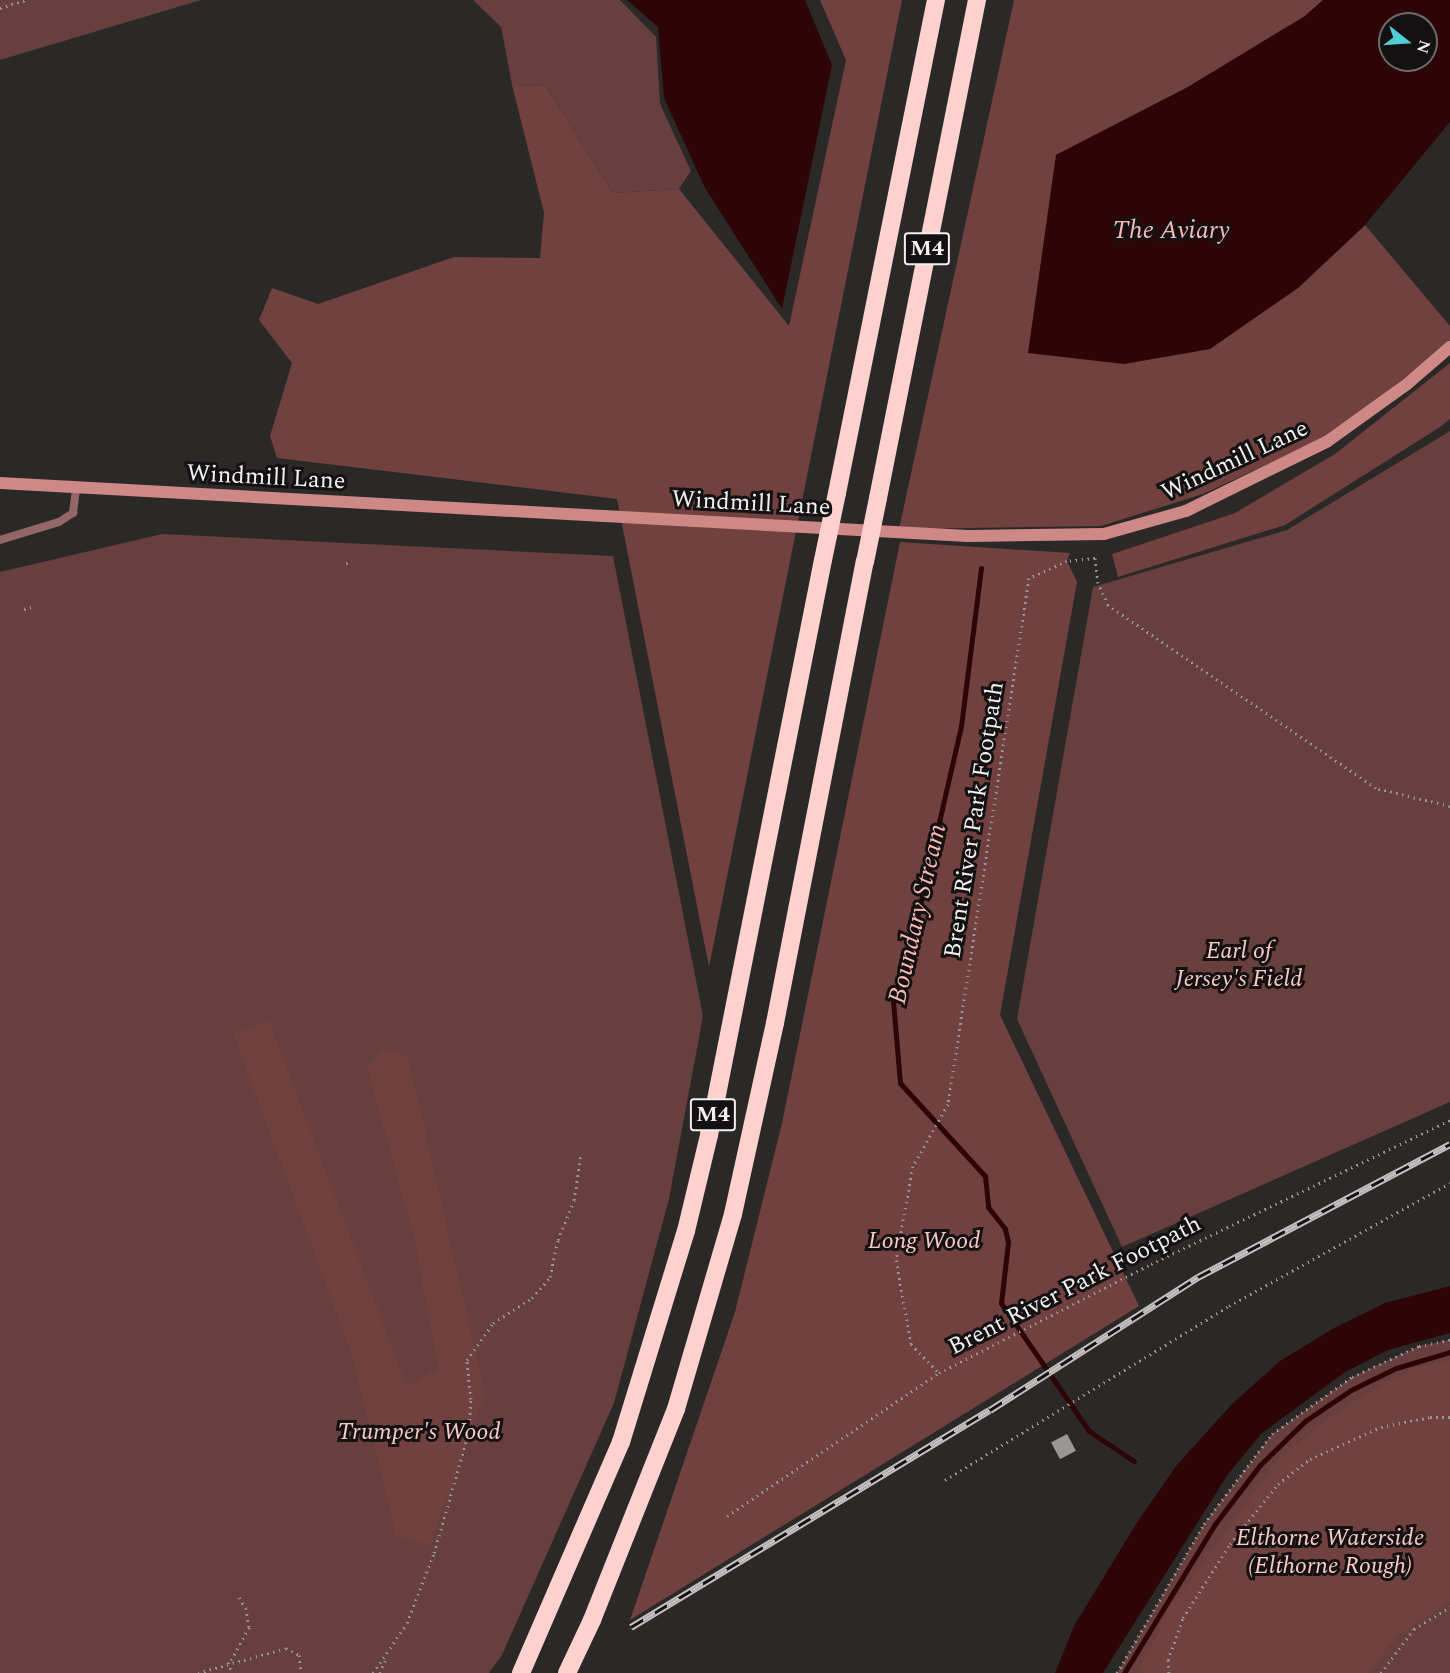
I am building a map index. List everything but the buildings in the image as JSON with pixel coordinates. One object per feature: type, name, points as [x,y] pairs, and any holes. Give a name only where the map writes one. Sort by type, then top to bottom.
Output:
[{"type":"highway","name":"M4","points":[[521,1673],[621,1442],[683,1242],[709,1136],[936,0]]},
{"type":"highway","name":"M4","points":[[567,1673],[592,1620],[676,1409],[725,1243],[777,1011],[977,0]]},
{"type":"main road","name":"Windmill Lane","points":[[0,483],[969,536],[1104,534],[1186,511],[1328,441],[1406,385],[1450,347]]},
{"type":"lane","points":[[0,540],[59,522],[73,513],[76,488]]},
{"type":"path","points":[[0,8],[26,0]]},
{"type":"path","name":"Brent River Park Footpath","points":[[1450,806],[1376,788],[1108,604],[1098,583],[1095,558],[1067,561],[1029,578],[948,1104],[913,1166],[896,1260],[911,1344],[939,1373],[1151,1264],[1450,1120]]},
{"type":"path","points":[[346,563],[352,561]]},
{"type":"path","points":[[24,609],[32,608]]},
{"type":"path","points":[[380,1673],[424,1584],[469,1432],[471,1399],[467,1360],[484,1332],[532,1298],[550,1277],[558,1240],[574,1200],[581,1156]]},
{"type":"path","points":[[945,1480],[1230,1306],[1450,1184]]},
{"type":"path","points":[[1117,1673],[1204,1524],[1272,1434],[1352,1377],[1419,1346],[1450,1340]]},
{"type":"path","points":[[727,1516],[939,1373]]},
{"type":"path","points":[[1169,1673],[1168,1660],[1183,1618],[1230,1544],[1278,1484],[1310,1459],[1381,1427],[1430,1417],[1450,1417]]},
{"type":"path","points":[[232,1673],[229,1662],[249,1627],[246,1609],[238,1595]]},
{"type":"path","points":[[1381,1673],[1414,1629],[1450,1607]]},
{"type":"path","points":[[198,1673],[229,1662],[286,1648],[299,1655],[301,1673]]},
{"type":"path","points":[[373,1673],[389,1652]]},
{"type":"green space","points":[[0,0],[201,0],[0,60]]},
{"type":"green space","points":[[473,0],[620,0],[656,37],[660,104],[691,171],[679,189],[613,193],[546,86],[512,85],[501,27]]},
{"type":"green space","points":[[820,0],[902,0],[709,967],[617,499],[277,458],[270,436],[292,363],[259,320],[272,288],[318,304],[454,257],[540,258],[544,213],[512,85],[546,86],[613,193],[679,189],[789,326],[846,60]]},
{"type":"green space","points":[[1014,0],[1323,0],[1305,16],[1188,87],[1056,155],[1298,288],[1365,225],[1450,326],[1450,344],[1324,438],[1203,494],[1101,526],[899,529]]},
{"type":"green space","points":[[1450,363],[1450,419],[1440,427],[1285,525],[1118,577],[1112,554],[1235,513],[1335,454]]},
{"type":"green space","name":"Earl of Jersey's Field","points":[[1450,431],[1450,1102],[1122,1247],[1017,1019],[1093,587],[1287,530]]},
{"type":"green space","points":[[162,534],[613,556],[703,1016],[669,1199],[614,1403],[502,1655],[489,1673],[0,1673],[0,572]]},
{"type":"green space","name":"Long Wood","points":[[900,542],[1070,553],[1067,561],[1077,582],[1000,1015],[1139,1306],[630,1620],[735,1312],[782,1123]]},
{"type":"green space","name":"Trumper's Wood","points":[[269,1020],[407,1387],[438,1368],[415,1241],[367,1067],[383,1049],[408,1056],[485,1394],[430,1545],[396,1537],[352,1355],[233,1033]]},
{"type":"green space","name":"Elthorne Waterside (Elthorne Rough)","points":[[1450,1340],[1450,1673],[1117,1673],[1204,1524],[1272,1434],[1352,1377],[1419,1346]]},
{"type":"green space","name":"Elthorne Waterside (Elthorne Rough)","points":[[1450,1360],[1450,1601],[1396,1637],[1369,1673],[1138,1673],[1172,1605],[1279,1458],[1338,1411],[1410,1369]]},
{"type":"water","points":[[627,0],[805,0],[832,65],[782,309],[705,188],[664,98],[658,27]]},
{"type":"water","name":"The Aviary","points":[[1323,0],[1450,0],[1450,122],[1365,225],[1298,288],[1210,349],[1124,364],[1028,353],[1056,155],[1188,87],[1305,16]]},
{"type":"water","points":[[1450,1286],[1450,1333],[1388,1350],[1345,1372],[1261,1434],[1228,1474],[1103,1673],[1055,1673],[1074,1626],[1136,1524],[1176,1466],[1233,1403],[1280,1361],[1334,1328],[1385,1303]]},
{"type":"waterway","name":"Boundary Stream","points":[[981,568],[961,726],[908,958],[893,1001],[900,1083],[985,1176],[988,1207],[1005,1229],[1008,1242],[1001,1303],[1089,1431],[1134,1461]]},
{"type":"waterway","points":[[1124,1673],[1215,1524],[1260,1465],[1305,1421],[1351,1390],[1396,1368],[1450,1352]]},
{"type":"railway","points":[[631,1627],[990,1410],[1198,1277],[1450,1144]]}]
